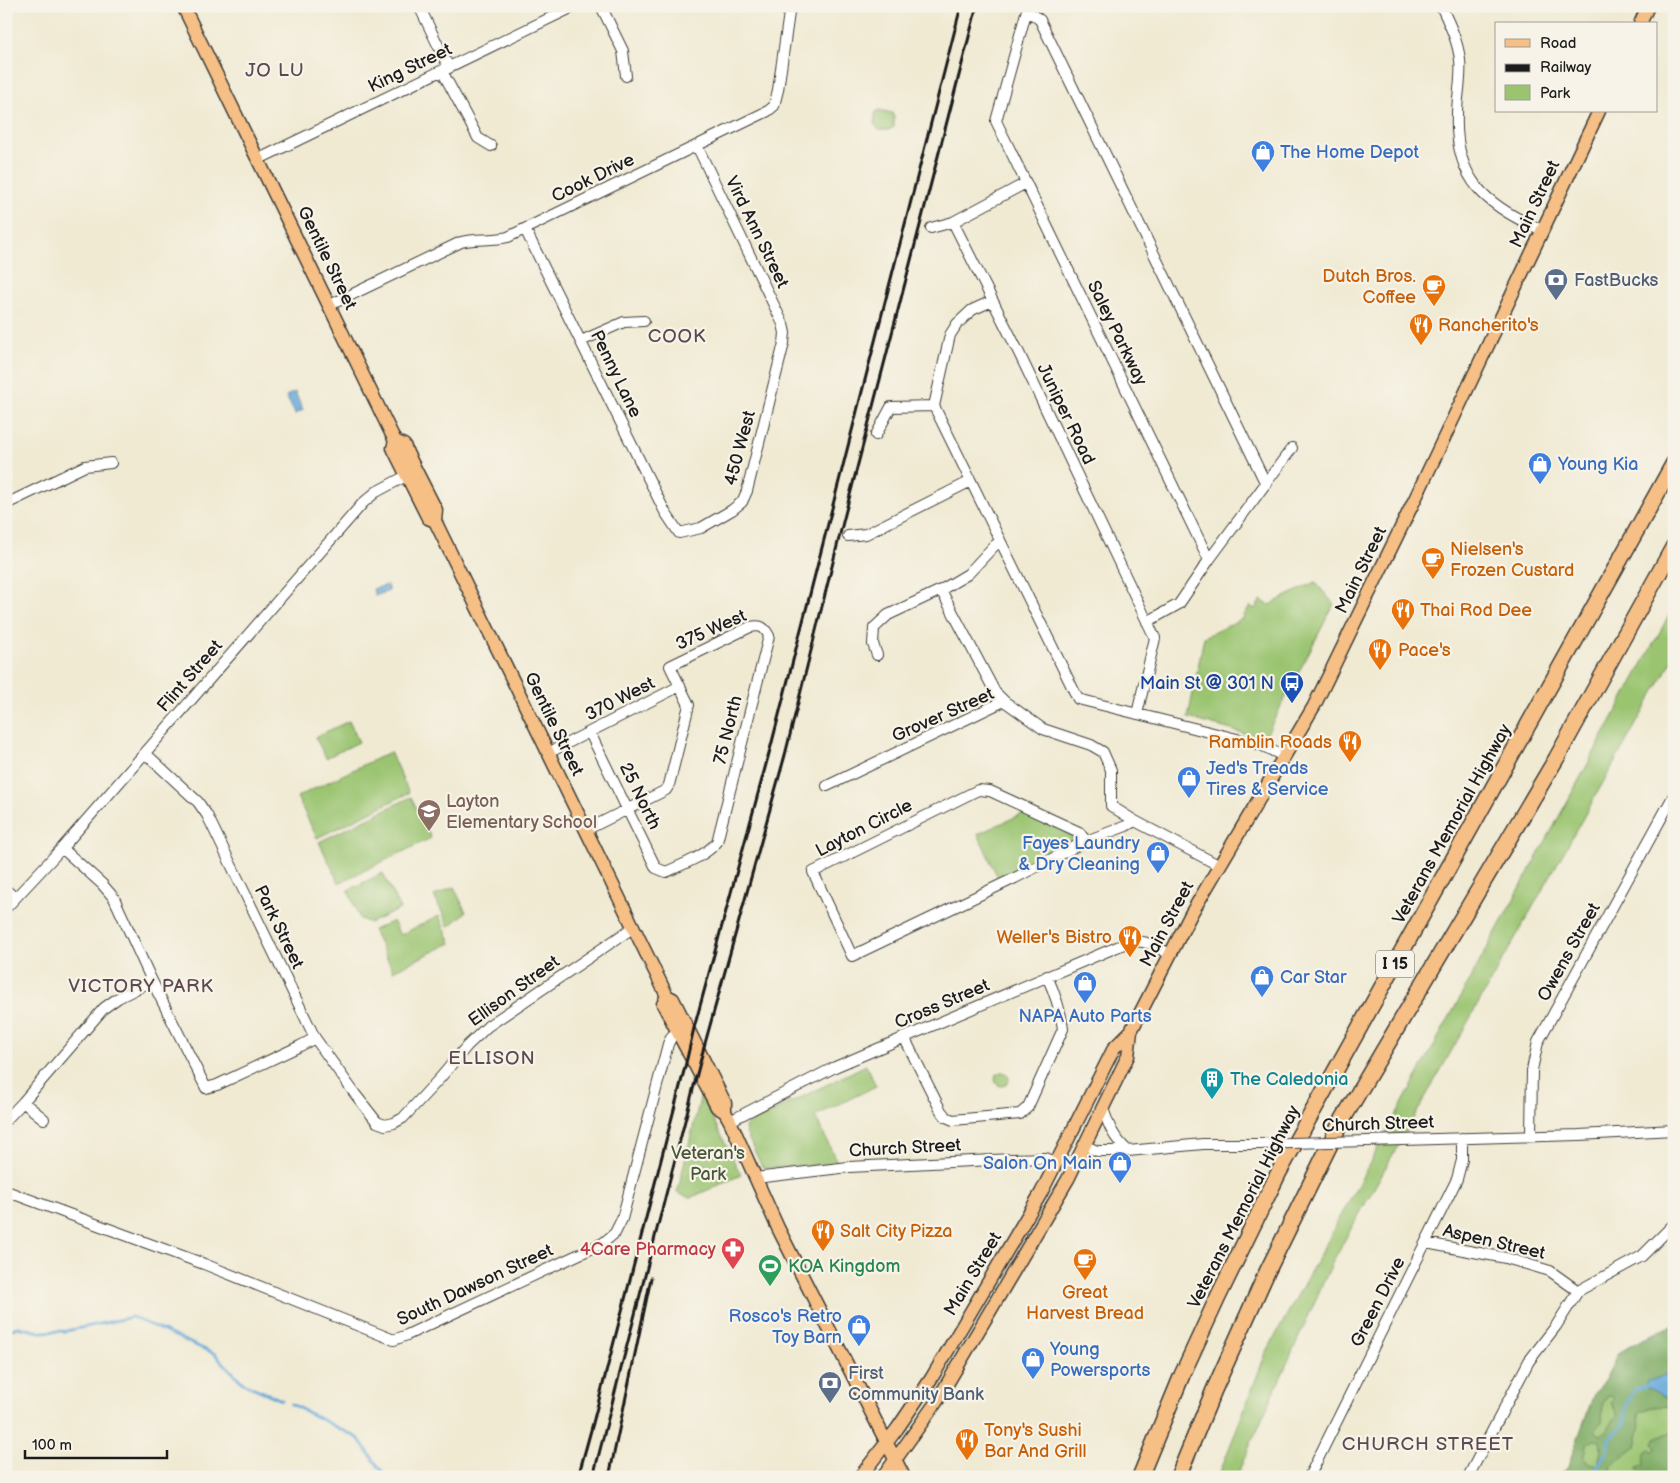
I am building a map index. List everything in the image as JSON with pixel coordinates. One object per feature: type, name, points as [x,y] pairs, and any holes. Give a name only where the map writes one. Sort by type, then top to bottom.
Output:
[{"type":"highway","name":"Veterans Memorial Highway","points":[[1140,1477],[1206,1323],[1247,1234],[1279,1172],[1674,463]]},
{"type":"highway","name":"I 15","points":[[1178,1477],[1214,1390],[1268,1272],[1340,1124],[1556,759],[1674,546]]},
{"type":"main road","name":"Gentile Street","points":[[184,6],[397,442],[408,470],[406,476],[428,518],[435,520]]},
{"type":"main road","points":[[1641,22],[1648,6]]},
{"type":"main road","name":"Main Street","points":[[860,1477],[931,1379],[1041,1193],[1114,1048],[1131,1031],[1191,914],[1314,706],[1599,112]]},
{"type":"main road","name":"Gentile Street","points":[[397,442],[404,445],[436,510],[435,520],[667,996],[673,999],[725,1103],[727,1117],[755,1178],[820,1312],[904,1477]]},
{"type":"main road","name":"Gentile Street","points":[[667,996],[663,1004],[717,1107],[727,1117]]},
{"type":"main road","name":"Main Street","points":[[883,1477],[937,1400],[1040,1228],[1086,1146],[1128,1056],[1131,1031]]},
{"type":"main road","points":[[1040,1228],[1044,1203],[1062,1173],[1061,1166],[1057,1163]]},
{"type":"street","points":[[419,6],[478,138],[491,146]]},
{"type":"street","name":"King Street","points":[[259,158],[575,6]]},
{"type":"street","points":[[601,6],[623,51],[626,76]]},
{"type":"street","name":"Cook Drive","points":[[330,305],[461,242],[475,238],[494,240],[508,237],[768,111],[774,106],[778,90],[790,6]]},
{"type":"street","points":[[1441,6],[1453,34],[1460,58],[1457,130],[1463,162],[1476,186],[1489,200],[1514,218],[1542,230]]},
{"type":"street","points":[[1028,8],[1040,20],[1266,484]]},
{"type":"street","name":"Saley Parkway","points":[[1028,8],[996,121],[1209,560]]},
{"type":"street","name":"Vird Ann Street","points":[[697,146],[783,324],[785,333]]},
{"type":"street","points":[[931,228],[953,222],[1026,183]]},
{"type":"street","name":"Juniper Road","points":[[953,222],[1154,638],[1137,714]]},
{"type":"street","name":"Penny Lane","points":[[525,229],[665,512],[679,533]]},
{"type":"street","points":[[992,301],[972,310],[957,324],[950,335],[934,406],[1078,699],[1261,745],[1284,757]]},
{"type":"street","points":[[581,341],[624,322],[644,321]]},
{"type":"street","name":"450 West","points":[[679,533],[701,528],[742,502],[750,482],[785,333]]},
{"type":"street","points":[[876,435],[890,407],[934,406]]},
{"type":"street","points":[[1147,622],[1179,604],[1209,560],[1292,448]]},
{"type":"street","points":[[6,504],[85,466],[111,463]]},
{"type":"street","name":"Flint Street","points":[[6,908],[62,848],[363,503],[376,492],[406,476]]},
{"type":"street","points":[[848,536],[866,534],[971,481]]},
{"type":"street","points":[[877,655],[873,644],[874,628],[888,615],[941,590],[968,574],[1000,542]]},
{"type":"street","points":[[941,590],[995,692],[1004,701]]},
{"type":"street","name":"375 West","points":[[680,686],[670,666],[750,627],[759,625],[765,628]]},
{"type":"street","name":"75 North","points":[[662,872],[666,872],[703,854],[717,842],[769,636],[765,628]]},
{"type":"street","points":[[586,830],[629,810],[666,790],[669,786],[689,705],[680,686]]},
{"type":"street","name":"370 West","points":[[548,753],[680,686]]},
{"type":"street","name":"Grover Street","points":[[827,786],[1004,701],[1043,729],[1091,745],[1103,752],[1111,770],[1111,806],[1135,821]]},
{"type":"street","name":"25 North","points":[[590,733],[656,868],[662,872]]},
{"type":"street","name":"Park Street","points":[[145,753],[198,802],[207,815],[315,1038],[377,1122]]},
{"type":"street","name":"Layton Circle","points":[[1086,841],[1079,832],[990,791],[978,790],[813,872],[852,956],[1015,878],[1086,841],[1135,821]]},
{"type":"street","name":"Owens Street","points":[[1531,1135],[1532,1070],[1538,1042],[1674,794]]},
{"type":"street","points":[[1135,821],[1220,866]]},
{"type":"street","points":[[62,848],[102,884],[114,898],[152,981],[206,1088],[217,1085],[315,1038]]},
{"type":"street","points":[[6,890],[15,898]]},
{"type":"street","name":"Ellison Street","points":[[377,1122],[385,1125],[394,1124],[403,1118],[442,1077],[467,1046],[488,1026],[634,927]]},
{"type":"street","name":"Cross Street","points":[[727,1117],[904,1037],[1132,941],[1146,942],[1170,954]]},
{"type":"street","points":[[904,1037],[941,1111],[946,1117],[953,1120],[1020,1114],[1028,1107],[1063,1029],[1062,1016],[1048,976]]},
{"type":"street","points":[[6,1120],[104,1008],[118,998],[152,981]]},
{"type":"street","name":"South Dawson Street","points":[[6,1191],[204,1264],[394,1340],[402,1338],[603,1243],[615,1233],[622,1219],[668,1044],[672,1036],[677,1032]]},
{"type":"street","points":[[23,1102],[44,1119]]},
{"type":"street","points":[[1103,1108],[1112,1133],[1128,1150]]},
{"type":"street","name":"Church Street","points":[[1086,1146],[1097,1151],[1203,1144],[1578,1135],[1674,1130]]},
{"type":"street","name":"Green Drive","points":[[1309,1477],[1458,1179],[1462,1160],[1462,1138]]},
{"type":"street","name":"Church Street","points":[[755,1178],[849,1167],[1007,1159],[1046,1158],[1057,1163]]},
{"type":"street","points":[[1468,1477],[1530,1361],[1556,1326],[1578,1291],[1642,1256],[1674,1224]]},
{"type":"street","name":"Aspen Street","points":[[1426,1243],[1506,1258],[1550,1272],[1578,1291]]},
{"type":"green space","points":[[879,110],[892,113],[894,127],[889,130],[879,130],[875,125],[875,113]]},
{"type":"green space","points":[[1315,582],[1334,604],[1264,739],[1188,718],[1204,637],[1244,618],[1250,606],[1255,609],[1261,600],[1269,605]]},
{"type":"green space","points":[[1674,606],[1674,657],[1334,1259],[1236,1477],[1218,1477],[1266,1353]]},
{"type":"green space","points":[[349,721],[359,742],[326,758],[315,737]]},
{"type":"green space","points":[[390,752],[409,793],[317,838],[297,797]]},
{"type":"green space","points":[[411,797],[431,838],[339,883],[319,842]]},
{"type":"green space","points":[[1024,813],[1071,835],[1072,843],[998,878],[978,834]]},
{"type":"green space","points":[[383,873],[400,909],[370,923],[360,919],[348,890]]},
{"type":"green space","points":[[454,887],[466,912],[449,927],[434,896]]},
{"type":"green space","points":[[439,916],[451,943],[393,971],[373,930],[393,921],[400,935]]},
{"type":"green space","points":[[866,1065],[876,1086],[815,1116],[838,1164],[762,1167],[746,1133],[746,1125]]},
{"type":"green space","points":[[1002,1072],[1007,1074],[1009,1079],[1007,1084],[1002,1086],[997,1084],[995,1079],[997,1074]]},
{"type":"green space","name":"Veteran's Park","points":[[701,1095],[741,1175],[690,1198],[677,1193]]},
{"type":"green space","points":[[1674,1325],[1674,1477],[1558,1477],[1568,1466],[1594,1394],[1609,1373],[1617,1354],[1646,1337]]},
{"type":"green space","points":[[1674,1325],[1674,1406],[1652,1407],[1639,1412],[1640,1429],[1636,1447],[1610,1466],[1611,1469],[1608,1477],[1558,1477],[1568,1466],[1594,1394],[1609,1373],[1617,1354],[1646,1337]],"holes":[[[1608,1395],[1614,1398],[1611,1403],[1618,1416],[1601,1435],[1595,1429],[1602,1422],[1603,1403]],[[1594,1440],[1600,1441],[1601,1450],[1598,1465],[1589,1463],[1583,1456],[1586,1453],[1587,1445]]]},
{"type":"green space","points":[[1674,1428],[1674,1477],[1644,1477],[1638,1468],[1644,1465],[1645,1452],[1649,1449],[1653,1451],[1656,1449],[1653,1443],[1654,1440],[1671,1432]]},
{"type":"water","points":[[295,392],[303,410],[295,414],[286,396]]},
{"type":"water","points":[[387,585],[389,591],[375,596],[373,589]]},
{"type":"water","points":[[1665,1375],[1674,1375],[1674,1399],[1670,1400],[1648,1389],[1647,1382]]},
{"type":"waterway","points":[[6,1331],[18,1327],[40,1332],[66,1331],[132,1317],[215,1354],[243,1383],[282,1400]]},
{"type":"waterway","points":[[1591,1477],[1607,1451],[1609,1438],[1623,1427],[1627,1404],[1635,1389],[1651,1385]]},
{"type":"waterway","points":[[291,1404],[358,1438],[386,1477]]},
{"type":"railway","points":[[578,1477],[694,1028],[771,746],[961,6]]},
{"type":"railway","points":[[593,1477],[704,1047],[785,755],[844,518],[977,6]]},
{"type":"railway","points":[[609,1477],[651,1278]]},
{"type":"place","name":"The Home Depot","points":[[1263,173]]},
{"type":"place","name":"FastBucks","points":[[1556,301]]},
{"type":"place","name":"Dutch Bros. Coffee","points":[[1434,307]]},
{"type":"place","name":"Rancherito's","points":[[1421,346]]},
{"type":"place","name":"Young Kia","points":[[1540,485]]},
{"type":"place","name":"Nielsen's Frozen Custard","points":[[1433,580]]},
{"type":"place","name":"Thai Rod Dee","points":[[1403,631]]},
{"type":"place","name":"Pace's","points":[[1380,671]]},
{"type":"place","name":"Main St @ 301 N","points":[[1292,704]]},
{"type":"place","name":"Ramblin Roads","points":[[1350,763]]},
{"type":"place","name":"Jed's Treads Tires & Service","points":[[1189,799]]},
{"type":"place","name":"Layton Elementary School","points":[[429,832]]},
{"type":"place","name":"Fayes Laundry & Dry Cleaning","points":[[1158,874]]},
{"type":"place","name":"Weller's Bistro","points":[[1130,958]]},
{"type":"place","name":"Car Star","points":[[1262,998]]},
{"type":"place","name":"NAPA Auto Parts","points":[[1085,1004]]},
{"type":"place","name":"The Caledonia","points":[[1212,1100]]},
{"type":"place","name":"Salon On Main","points":[[1120,1184]]},
{"type":"place","name":"Salt City Pizza","points":[[823,1252]]},
{"type":"place","name":"4Care Pharmacy","points":[[733,1270]]},
{"type":"place","name":"Great Harvest Bread","points":[[1085,1281]]},
{"type":"place","name":"KOA Kingdom","points":[[770,1287]]},
{"type":"place","name":"Rosco's Retro Toy Barn","points":[[859,1347]]},
{"type":"place","name":"Young Powersports","points":[[1033,1380]]},
{"type":"place","name":"First Community Bank","points":[[830,1404]]},
{"type":"place","name":"Tony's Sushi Bar And Grill","points":[[967,1461]]},
{"type":"district","name":"JO LU","points":[[275,70]]},
{"type":"district","name":"COOK","points":[[677,336]]},
{"type":"district","name":"VICTORY PARK","points":[[141,986]]},
{"type":"district","name":"ELLISON","points":[[492,1058]]},
{"type":"district","name":"CHURCH STREET","points":[[1428,1444]]}]
